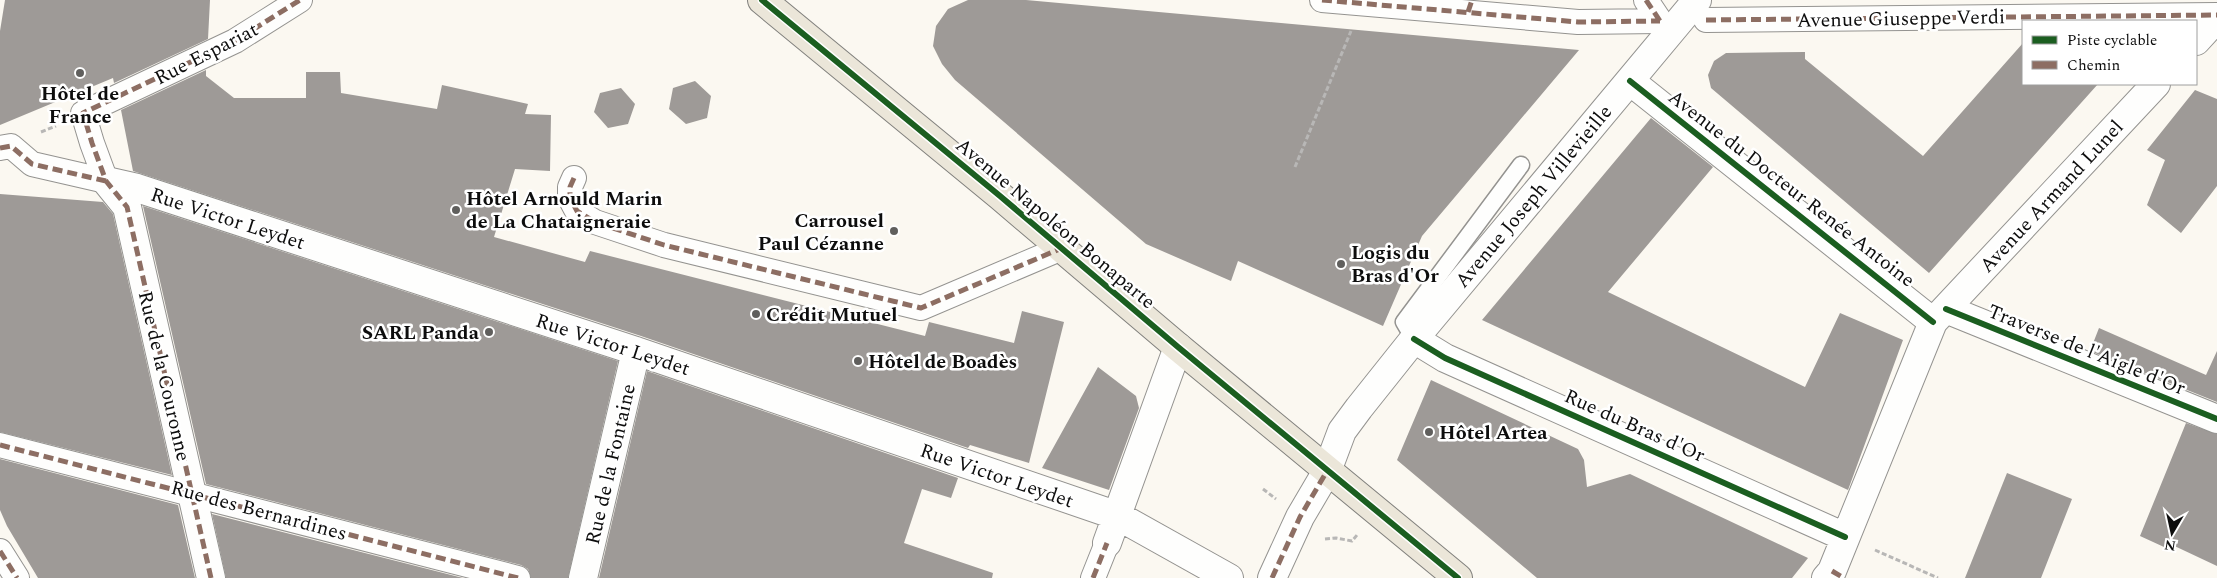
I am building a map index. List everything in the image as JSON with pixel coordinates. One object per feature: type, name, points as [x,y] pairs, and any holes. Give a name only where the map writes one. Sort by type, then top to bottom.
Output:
[{"type":"main road","name":"Avenue Napoléon Bonaparte","points":[[762,0],[1458,578]]},
{"type":"street","name":"Rue Espariat","points":[[83,113],[235,41],[300,0]]},
{"type":"street","points":[[1322,0],[1470,6],[1578,22],[1660,20],[1646,0]]},
{"type":"street","name":"Avenue Giuseppe Verdi","points":[[1701,10],[2217,17]]},
{"type":"street","name":"Avenue Joseph Villevieille","points":[[1272,578],[1300,517],[1327,471],[1342,431],[1414,339],[1630,81],[1701,10]]},
{"type":"street","points":[[2197,40],[2217,17]]},
{"type":"street","name":"Avenue du Docteur Renée Antoine","points":[[1630,81],[1940,315]]},
{"type":"street","name":"Avenue Armand Lunel","points":[[1940,315],[2155,85]]},
{"type":"street","points":[[83,113],[106,180]]},
{"type":"street","points":[[5,147],[32,164],[106,180]]},
{"type":"street","points":[[574,178],[570,188],[570,198],[577,211],[595,222],[664,245],[922,308],[1062,248]]},
{"type":"street","name":"Rue Victor Leydet","points":[[106,180],[137,188],[636,351],[1118,516],[1229,578]]},
{"type":"street","name":"Rue de la Couronne","points":[[106,180],[127,207],[211,578]]},
{"type":"street","points":[[1834,576],[1844,537],[1940,315]]},
{"type":"street","name":"Traverse de l'Aigle d'Or","points":[[1940,315],[2217,419]]},
{"type":"street","name":"Rue du Bras d'Or","points":[[1414,339],[1445,358],[1844,537]]},
{"type":"street","points":[[1093,578],[1118,516],[1178,347]]},
{"type":"street","name":"Rue de la Fontaine","points":[[583,578],[636,351]]},
{"type":"street","name":"Rue des Bernardines","points":[[0,444],[518,578]]},
{"type":"street","points":[[0,551],[17,578]]},
{"type":"lane","points":[[1414,339],[1404,322],[1521,165]]},
{"type":"path","points":[[1295,167],[1351,30]]},
{"type":"path","points":[[5,147],[83,113]]},
{"type":"path","points":[[1844,537],[1938,578]]},
{"type":"building","points":[[5,0],[210,0],[208,39],[114,83],[113,78],[0,125],[0,31]]},
{"type":"building","points":[[968,0],[1026,0],[1579,50],[1422,236],[1383,326],[1238,261],[1231,281],[1146,244],[955,80],[942,64],[933,46],[936,26],[948,9]]},
{"type":"building","points":[[2022,44],[2022,85],[2097,85],[1929,273],[1711,88],[1708,75],[1714,61],[1726,53],[1805,52],[1805,59],[1923,156]]},
{"type":"building","points":[[206,70],[206,76],[234,98],[306,98],[306,72],[340,72],[341,93],[437,109],[442,85],[528,104],[525,114],[551,115],[550,171],[515,169],[494,237],[585,262],[590,251],[925,336],[929,322],[1014,343],[1022,311],[1064,322],[1029,463],[970,445],[968,448],[641,336],[133,171],[121,110]]},
{"type":"building","points":[[695,81],[711,96],[707,118],[686,124],[669,109],[673,88]]},
{"type":"building","points":[[621,88],[635,104],[628,124],[608,128],[594,112],[600,93]]},
{"type":"building","points":[[2195,90],[2217,99],[2217,186],[2181,233],[2147,205],[2165,160],[2147,150]]},
{"type":"building","points":[[1651,118],[1713,167],[1608,292],[1805,387],[1840,313],[1903,340],[1848,490],[1482,320]]},
{"type":"building","points":[[0,194],[103,202],[113,214],[172,475],[0,432]]},
{"type":"building","points":[[143,206],[618,361],[568,578],[531,578],[528,569],[521,565],[206,484]]},
{"type":"building","points":[[2099,328],[2206,375],[2217,351],[2217,402],[2090,351]]},
{"type":"building","points":[[1098,367],[1136,396],[1139,408],[1109,490],[1042,468]]},
{"type":"building","points":[[647,371],[958,478],[951,498],[922,489],[904,543],[993,573],[992,578],[599,578]]},
{"type":"building","points":[[1431,380],[1578,449],[1584,460],[1587,487],[1630,474],[1808,558],[1792,578],[1537,578],[1397,460]]},
{"type":"building","points":[[2186,423],[2217,434],[2217,566],[2166,542],[2164,547],[2140,536]]},
{"type":"building","points":[[0,459],[178,505],[195,578],[38,578],[7,526],[0,510]]},
{"type":"building","points":[[2007,473],[2072,499],[2041,578],[1965,578]]},
{"type":"building","points":[[212,514],[463,578],[226,578]]},
{"type":"marked path","points":[[211,578],[127,207],[106,181],[83,113],[235,41],[300,0]]},
{"type":"marked path","points":[[1322,0],[1578,22],[1660,21]]},
{"type":"marked path","points":[[1468,12],[1472,0]]},
{"type":"marked path","points":[[1646,0],[1660,21]]},
{"type":"marked path","points":[[1706,20],[2217,15]]},
{"type":"marked path","points":[[0,148],[11,146],[32,164],[106,181]]},
{"type":"marked path","points":[[574,178],[570,187],[570,198],[577,211],[595,222],[664,245],[921,308],[1062,248]]},
{"type":"marked path","points":[[0,445],[518,578]]},
{"type":"marked path","points":[[1272,578],[1300,517],[1327,471]]},
{"type":"marked path","points":[[1093,578],[1107,543]]},
{"type":"marked path","points":[[0,551],[17,578]]},
{"type":"marked path","points":[[1832,571],[1844,578]]},
{"type":"cycle path","points":[[762,0],[1458,578]]},
{"type":"cycle path","points":[[1630,81],[1933,322]]},
{"type":"cycle path","points":[[1946,309],[2217,419]]},
{"type":"cycle path","points":[[1414,339],[1445,358],[1845,537]]},
{"type":"place","name":"Hôtel de France","points":[[80,73]]},
{"type":"place","name":"Hôtel Arnould Marin de La Chataigneraie","points":[[456,210]]},
{"type":"place","name":"Carrousel Paul Cézanne","points":[[894,231]]},
{"type":"place","name":"Logis du Bras d'Or","points":[[1341,264]]},
{"type":"place","name":"Crédit Mutuel","points":[[756,314]]},
{"type":"place","name":"SARL Panda","points":[[489,332]]},
{"type":"place","name":"Hôtel de Boadès","points":[[858,361]]},
{"type":"place","name":"Hôtel Artea","points":[[1429,432]]}]
